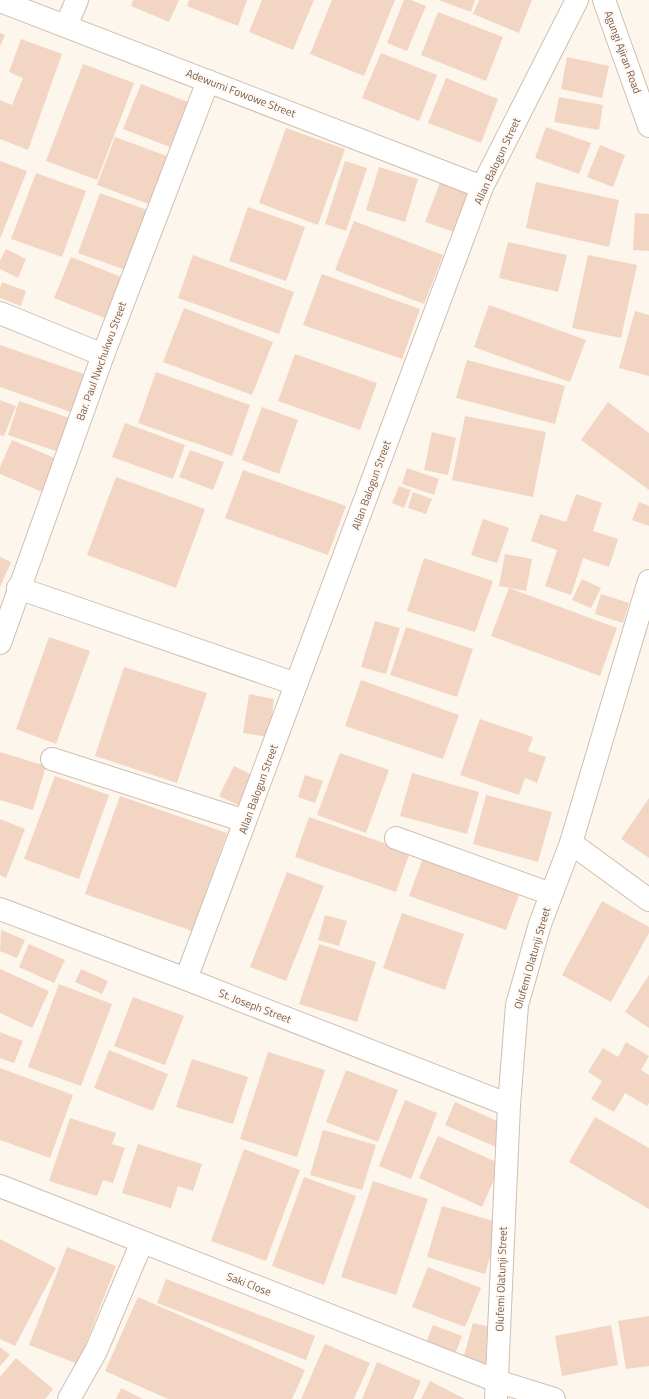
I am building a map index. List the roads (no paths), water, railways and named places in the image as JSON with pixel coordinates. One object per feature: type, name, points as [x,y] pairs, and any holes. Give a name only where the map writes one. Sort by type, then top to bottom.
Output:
[{"type":"street","points":[[66,26],[77,0]]},
{"type":"street","name":"Allan Balogun Street","points":[[186,979],[482,187],[577,0]]},
{"type":"street","name":"Agungi Ajiran Road","points":[[604,0],[649,126]]},
{"type":"street","name":"Adewumi Fowowe Street","points":[[0,1],[482,187]]},
{"type":"street","name":"Bar. Paul Nwchukwu Street","points":[[0,643],[18,588],[103,355],[208,81]]},
{"type":"street","points":[[0,312],[103,355]]},
{"type":"street","name":"Olufemi Olatunji Street","points":[[496,1390],[508,1105],[517,1005],[540,924],[571,844],[649,581]]},
{"type":"street","points":[[18,588],[296,684]]},
{"type":"street","points":[[52,759],[246,821]]},
{"type":"street","points":[[396,838],[551,894]]},
{"type":"street","points":[[571,844],[649,900]]},
{"type":"street","name":"St. Joseph Street","points":[[0,909],[186,979],[508,1105]]},
{"type":"street","name":"Saki Close","points":[[0,1186],[142,1242],[496,1390],[554,1399]]},
{"type":"street","points":[[69,1399],[96,1351],[142,1242]]}]
